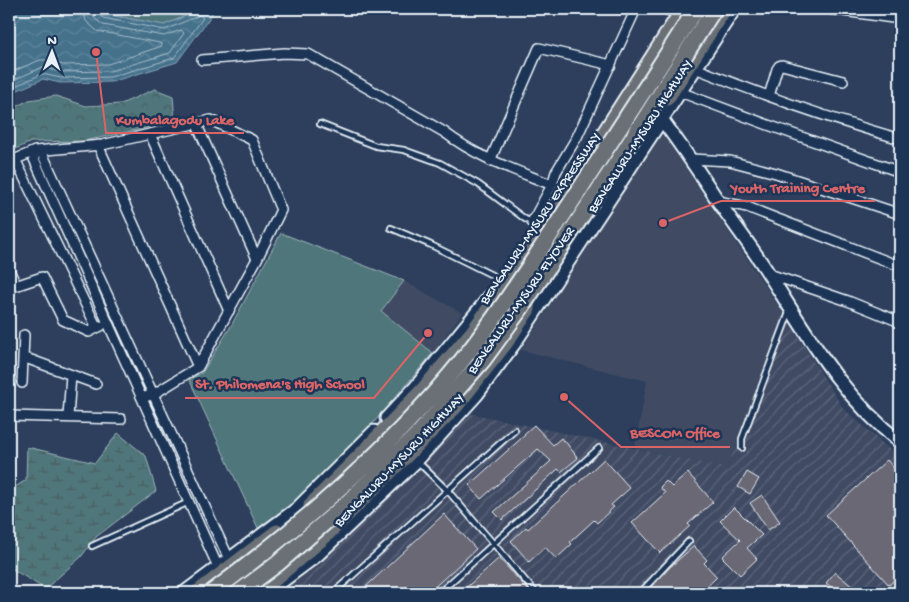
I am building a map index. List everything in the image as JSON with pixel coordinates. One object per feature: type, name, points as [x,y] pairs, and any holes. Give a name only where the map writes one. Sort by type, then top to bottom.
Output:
[{"type":"highway","name":"BENGALURU-MYSURU EXPRESSWAY","points":[[211,593],[267,551],[335,493],[409,420],[449,376],[510,296],[611,144],[696,9]]},
{"type":"highway","name":"BENGALURU-MYSURU FLYOVER","points":[[238,593],[277,564],[346,504],[420,432],[483,360],[523,305],[625,150],[714,9]]},
{"type":"highway","name":"BENGALURU-MYSURU HIGHWAY","points":[[253,593],[272,581],[413,457],[454,407],[506,342],[660,116],[724,9]]},
{"type":"highway","name":"BENGALURU-MYSURU EXPRESSWAY","points":[[197,593],[316,501],[381,429],[448,362],[493,304],[574,182],[635,84],[676,10]]},
{"type":"main road","points":[[635,84],[691,159],[769,274],[814,347],[849,395],[880,427],[900,442]]},
{"type":"street","points":[[534,224],[556,172],[577,136],[636,9]]},
{"type":"street","points":[[660,116],[680,92],[735,9]]},
{"type":"street","points":[[829,9],[890,13],[900,20]]},
{"type":"street","name":"BENGALURU-MYSURU EXPRESSWAY","points":[[183,593],[296,509],[381,429],[502,280],[534,224],[676,10]]},
{"type":"street","points":[[490,161],[538,48],[611,65]]},
{"type":"street","points":[[202,60],[284,52],[308,54],[444,132],[490,161],[552,185]]},
{"type":"street","points":[[769,96],[777,69],[782,65],[843,81]]},
{"type":"street","points":[[695,68],[846,123],[900,139]]},
{"type":"street","points":[[680,92],[768,126],[900,172]]},
{"type":"street","points":[[97,328],[12,161],[35,151],[98,145],[211,120],[252,140],[281,210],[258,259],[198,367],[154,394],[142,398]]},
{"type":"street","points":[[196,123],[258,259]]},
{"type":"street","points":[[150,134],[229,310]]},
{"type":"street","points":[[98,145],[198,367]]},
{"type":"street","points":[[35,151],[34,159],[218,567]]},
{"type":"street","points":[[35,151],[42,154],[229,559]]},
{"type":"street","points":[[691,159],[739,163],[776,173],[900,214]]},
{"type":"street","points":[[718,201],[747,208],[894,264]]},
{"type":"street","points":[[9,270],[13,287],[42,277],[63,320],[89,332],[108,323]]},
{"type":"street","points":[[769,274],[848,301],[900,322]]},
{"type":"street","points":[[22,383],[24,335]]},
{"type":"street","points":[[23,357],[96,384]]},
{"type":"street","points":[[68,417],[71,375]]},
{"type":"street","points":[[9,416],[121,418]]},
{"type":"street","points":[[267,593],[318,555],[413,457],[381,429]]},
{"type":"lane","points":[[320,124],[376,146],[404,150],[433,160],[478,184],[534,224]]},
{"type":"lane","points":[[391,228],[432,245],[502,280]]},
{"type":"lane","points":[[742,448],[742,439],[790,309]]},
{"type":"lane","points":[[333,593],[515,430]]},
{"type":"lane","points":[[439,593],[600,448]]},
{"type":"lane","points":[[413,457],[448,491],[535,593]]},
{"type":"lane","points":[[92,546],[189,502]]},
{"type":"lane","points":[[643,592],[689,541]]},
{"type":"shaded area","points":[[662,133],[783,313],[727,468],[635,448],[647,381],[521,350]]},
{"type":"shaded area","points":[[404,281],[462,313],[433,353],[381,311]]},
{"type":"shaded area","points":[[783,313],[843,408],[900,459],[900,593],[279,593],[309,569],[469,413],[727,468]]},
{"type":"green space","points":[[101,9],[202,9],[164,25],[105,14]]},
{"type":"green space","points":[[155,89],[173,96],[175,122],[84,141],[31,142],[9,152],[9,110],[29,100],[56,96],[86,106],[121,104]]},
{"type":"green space","points":[[281,233],[404,281],[381,311],[433,353],[375,421],[294,502],[258,528],[189,379],[202,373],[231,326]]},
{"type":"green space","points":[[118,433],[146,456],[156,491],[96,537],[81,557],[45,589],[9,567],[9,491],[26,480],[27,447],[95,463]]},
{"type":"water","points":[[9,9],[101,9],[105,14],[164,25],[202,9],[211,9],[213,13],[177,62],[111,82],[60,83],[43,79],[9,94]]},
{"type":"building","points":[[534,425],[553,445],[561,438],[564,440],[578,458],[561,472],[558,469],[502,520],[494,512],[551,461],[538,449],[481,499],[469,485]]},
{"type":"building","points":[[604,459],[630,488],[611,505],[614,507],[597,523],[594,520],[570,542],[572,544],[556,559],[545,547],[529,562],[511,541],[526,527],[528,529]]},
{"type":"building","points":[[887,460],[900,475],[900,575],[889,585],[826,515]]},
{"type":"building","points":[[747,472],[759,479],[750,494],[738,487]]},
{"type":"building","points":[[688,473],[713,502],[660,553],[632,523],[665,493],[660,487],[666,481],[672,487]]},
{"type":"building","points":[[762,495],[780,522],[768,530],[750,503]]},
{"type":"building","points":[[734,507],[762,535],[747,548],[757,559],[740,575],[722,557],[740,540],[720,521]]},
{"type":"building","points":[[444,514],[476,549],[428,593],[359,593]]},
{"type":"building","points":[[694,546],[707,560],[704,563],[717,577],[700,593],[657,593],[650,589],[670,567]]},
{"type":"building","points":[[499,558],[531,593],[460,593]]},
{"type":"building","points":[[835,572],[861,593],[838,593],[826,583]]},
{"type":"place","name":"Kumbalagodu Lake","points":[[96,52]]},
{"type":"place","name":"Youth Training Centre","points":[[663,223]]},
{"type":"place","name":"St. Philomena's High School","points":[[428,333]]},
{"type":"place","name":"BESCOM Office","points":[[564,397]]}]
